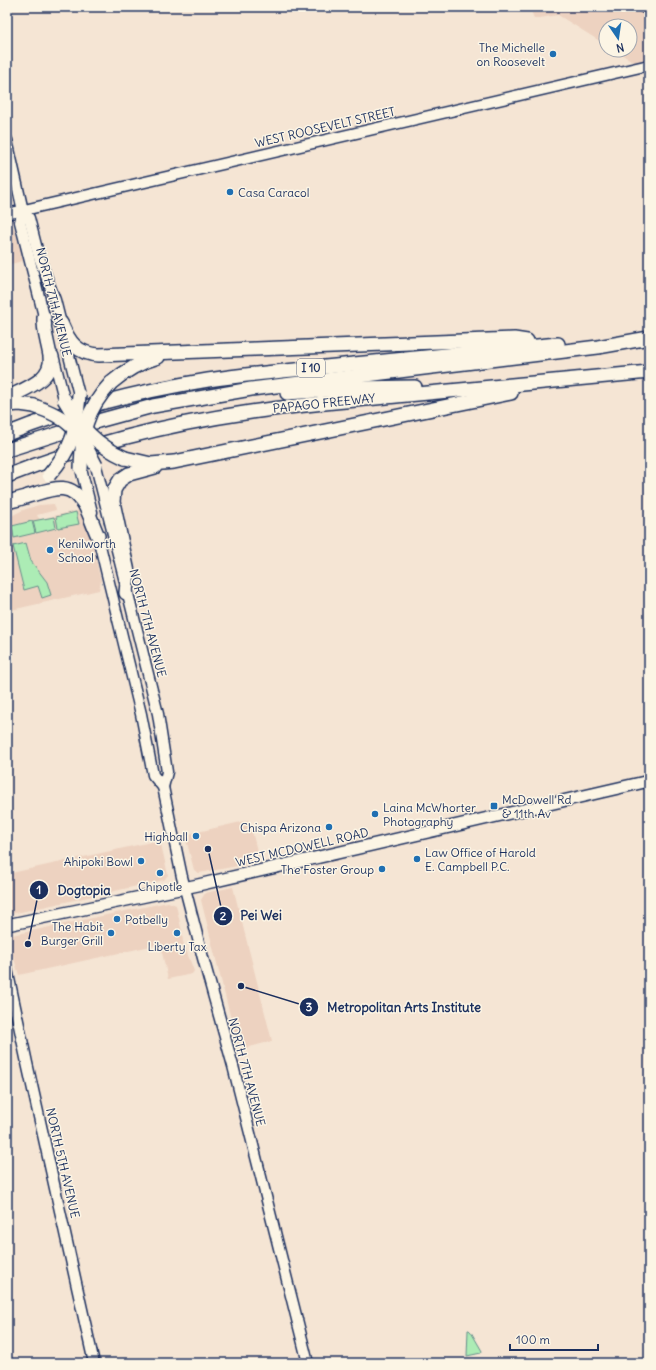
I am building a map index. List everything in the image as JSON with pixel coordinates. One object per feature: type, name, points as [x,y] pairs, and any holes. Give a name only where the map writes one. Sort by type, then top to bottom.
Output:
[{"type":"highway","points":[[7,398],[40,380],[47,373],[51,361],[43,327],[44,317]]},
{"type":"highway","points":[[61,323],[72,343],[86,354],[99,356],[514,339],[551,344]]},
{"type":"highway","name":"I 10","points":[[7,434],[31,424],[114,400],[210,380],[271,372],[649,334]]},
{"type":"highway","points":[[7,450],[98,421],[153,406],[208,396],[251,389],[598,347],[649,338]]},
{"type":"highway","points":[[7,501],[33,488],[49,474],[64,455],[102,394],[111,383],[123,373],[143,362],[156,358],[192,352]]},
{"type":"highway","name":"PAPAGO FREEWAY","points":[[7,476],[67,454],[111,441],[214,418],[280,408],[649,372]]},
{"type":"highway","points":[[7,405],[20,404],[34,406],[64,420],[100,444],[125,458],[151,464],[174,462],[407,415],[481,398],[581,379]]},
{"type":"highway","points":[[7,457],[104,426],[177,408],[240,398],[380,386],[481,388]]},
{"type":"highway","points":[[79,395],[81,469]]},
{"type":"highway","points":[[64,399],[96,466]]},
{"type":"highway","points":[[126,593],[128,572],[113,502],[114,490],[120,480],[129,474],[164,466],[174,462]]},
{"type":"highway","points":[[7,501],[53,488],[69,491],[77,496],[85,505],[98,536]]},
{"type":"main road","points":[[643,7],[649,10]]},
{"type":"main road","name":"WEST ROOSEVELT STREET","points":[[7,214],[649,65]]},
{"type":"main road","name":"NORTH 7TH AVENUE","points":[[7,140],[23,211],[29,218],[39,257],[55,300],[79,395]]},
{"type":"main road","name":"NORTH 7TH AVENUE","points":[[23,211],[20,222],[64,399]]},
{"type":"main road","name":"NORTH 7TH AVENUE","points":[[96,466],[126,593],[152,689],[162,736],[167,772],[163,787],[185,888],[204,965],[243,1104],[308,1363]]},
{"type":"main road","name":"NORTH 7TH AVENUE","points":[[81,469],[144,728],[153,775],[163,787]]},
{"type":"main road","name":"WEST MCDOWELL ROAD","points":[[7,925],[185,888],[649,781]]},
{"type":"main road","name":"NORTH 5TH AVENUE","points":[[7,969],[94,1363]]},
{"type":"shaded area","points":[[530,7],[649,7],[649,60],[636,63],[628,58],[638,58],[638,18],[598,18],[598,40],[558,15],[534,19]]},
{"type":"shaded area","points":[[7,226],[15,229],[23,261],[7,265]]},
{"type":"shaded area","name":"Kenilworth School","points":[[54,504],[56,510],[37,515],[38,517],[40,519],[80,510],[82,515],[85,514],[101,581],[99,590],[7,611],[7,518],[23,510],[39,505]]},
{"type":"shaded area","points":[[249,820],[260,862],[199,873],[194,870],[185,835]]},
{"type":"shaded area","points":[[160,840],[168,875],[164,880],[7,915],[7,874]]},
{"type":"shaded area","points":[[233,887],[272,1041],[242,1049],[238,1047],[201,900],[205,893]]},
{"type":"shaded area","points":[[168,902],[176,905],[183,942],[194,971],[192,974],[168,979],[160,944],[19,975],[9,942],[12,935]]},
{"type":"green space","points":[[76,512],[79,524],[58,528],[56,517]]},
{"type":"green space","points":[[54,517],[56,528],[36,533],[33,521]]},
{"type":"green space","points":[[32,521],[35,533],[14,538],[12,526]]},
{"type":"green space","points":[[26,543],[31,561],[47,582],[51,595],[42,598],[38,586],[24,590],[13,546]]},
{"type":"green space","points":[[468,1330],[471,1332],[482,1351],[481,1353],[467,1356]]},
{"type":"place","name":"The Michelle on Roosevelt","points":[[553,54]]},
{"type":"place","name":"Casa Caracol","points":[[230,192]]},
{"type":"place","name":"Kenilworth School","points":[[50,550]]},
{"type":"place","name":"McDowell Rd & 11th Av","points":[[494,806]]},
{"type":"place","name":"Laina McWhorter Photography","points":[[375,814]]},
{"type":"place","name":"Chispa Arizona","points":[[329,827]]},
{"type":"place","name":"Highball","points":[[196,836]]},
{"type":"place","name":"Pei Wei","points":[[208,849]]},
{"type":"place","name":"Law Office of Harold E. Campbell P.C.","points":[[417,859]]},
{"type":"place","name":"Ahipoki Bowl","points":[[141,861]]},
{"type":"place","name":"The Foster Group","points":[[382,869]]},
{"type":"place","name":"Chipotle","points":[[160,873]]},
{"type":"place","name":"Potbelly","points":[[117,919]]},
{"type":"place","name":"The Habit Burger Grill","points":[[111,933]]},
{"type":"place","name":"Liberty Tax","points":[[177,933]]},
{"type":"place","name":"Dogtopia","points":[[28,944]]},
{"type":"place","name":"Metropolitan Arts Institute","points":[[241,986]]}]
